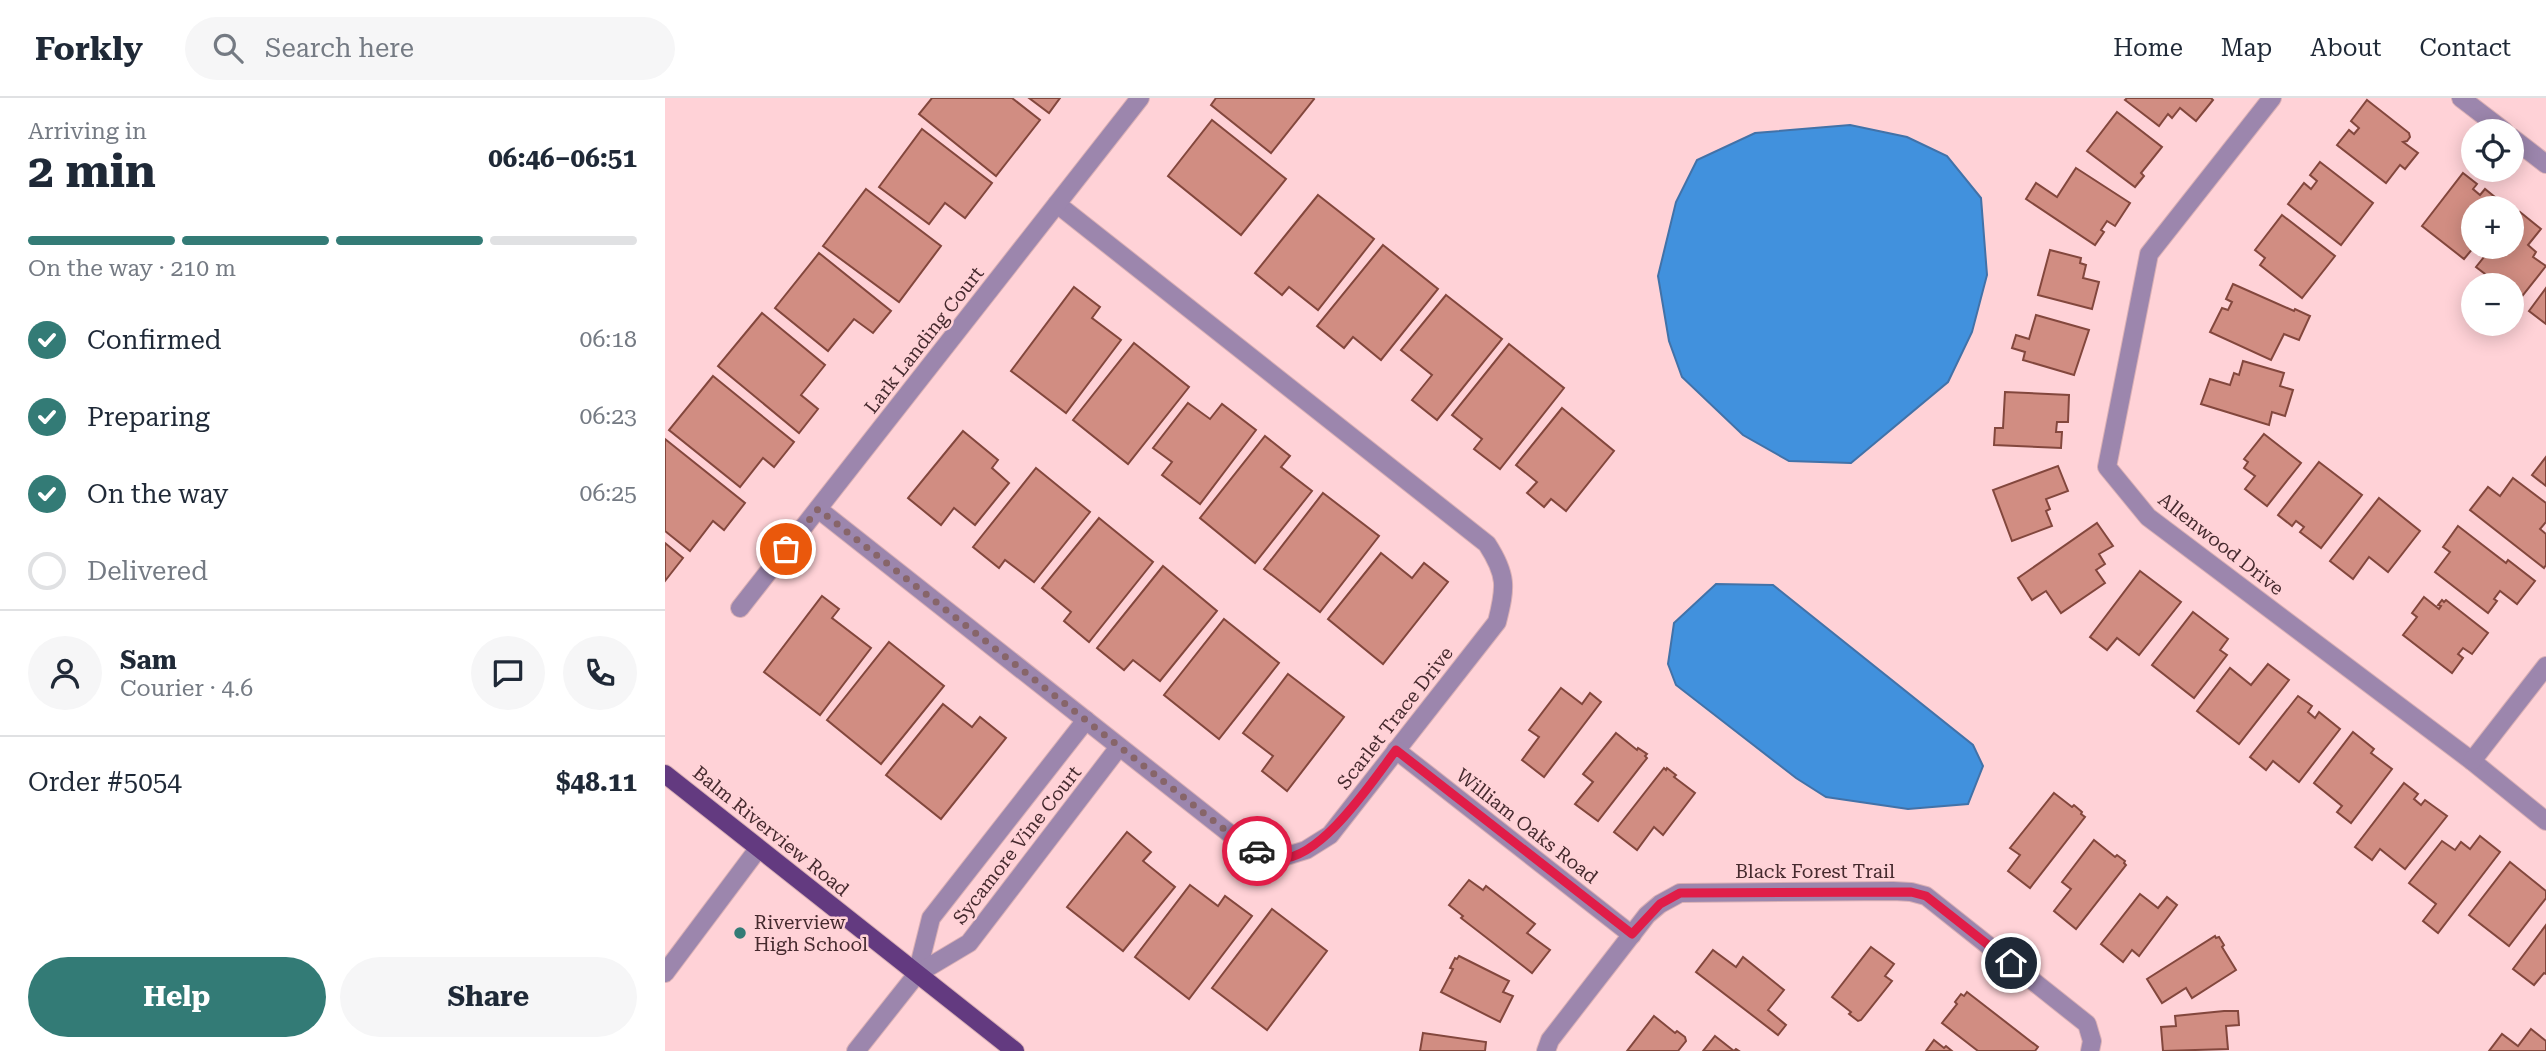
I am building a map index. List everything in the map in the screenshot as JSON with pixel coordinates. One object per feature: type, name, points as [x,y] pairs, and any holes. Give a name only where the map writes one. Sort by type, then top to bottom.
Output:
[{"type":"main road","name":"Balm Riverview Road","points":[[665,774],[1015,1051]]},
{"type":"street","name":"Lark Landing Court","points":[[740,608],[1140,98]]},
{"type":"street","name":"Allenwood Drive","points":[[2272,98],[2150,254],[2107,467],[2148,517],[2472,761],[2546,821]]},
{"type":"street","points":[[2461,98],[2488,119]]},
{"type":"street","points":[[2524,147],[2546,164]]},
{"type":"street","name":"Scarlet Trace Drive","points":[[818,509],[1248,848],[1280,858],[1306,850],[1330,835],[1497,622],[1504,594],[1501,565],[1487,544],[1057,204]]},
{"type":"street","points":[[2472,761],[2546,666]]},
{"type":"street","name":"Sycamore Vine Court","points":[[917,974],[931,918],[1086,720]]},
{"type":"street","name":"Sycamore Vine Court","points":[[917,974],[968,943],[1119,747]]},
{"type":"street","name":"William Oaks Road","points":[[1396,750],[1632,934]]},
{"type":"street","points":[[665,973],[758,849]]},
{"type":"street","name":"Black Forest Trail","points":[[1546,1051],[1550,1040],[1632,934],[1660,904],[1680,893],[1911,892],[1926,896],[2087,1024],[2092,1041],[2090,1051]]},
{"type":"street","points":[[856,1051],[917,974]]},
{"type":"water","points":[[1850,125],[1907,137],[1947,156],[1981,198],[1987,275],[1972,332],[1948,382],[1851,463],[1789,461],[1743,435],[1682,377],[1669,341],[1658,276],[1676,202],[1697,160],[1755,133]]},
{"type":"water","points":[[1716,584],[1773,585],[1973,745],[1983,766],[1968,804],[1908,809],[1826,797],[1796,778],[1676,685],[1668,664],[1674,623]]},
{"type":"building","points":[[932,98],[1012,98],[1040,120],[996,176],[919,114]]},
{"type":"building","points":[[1029,98],[1060,98],[1049,113]]},
{"type":"building","points":[[1216,98],[1314,99],[1271,153],[1211,105]]},
{"type":"building","points":[[2125,100],[2213,100],[2196,121],[2180,108],[2172,118],[2168,114],[2159,126]]},
{"type":"building","points":[[2367,100],[2409,133],[2410,137],[2403,142],[2418,153],[2405,169],[2400,165],[2386,183],[2337,145],[2349,130],[2354,134],[2359,128],[2351,121]]},
{"type":"building","points":[[2117,112],[2162,147],[2141,173],[2144,176],[2135,187],[2087,151]]},
{"type":"building","points":[[1212,120],[1286,179],[1241,235],[1168,176]]},
{"type":"building","points":[[922,129],[992,183],[965,218],[945,203],[929,224],[879,187]]},
{"type":"building","points":[[2320,162],[2373,203],[2341,245],[2288,204],[2304,183],[2311,189],[2317,181],[2310,175]]},
{"type":"building","points":[[2076,168],[2130,203],[2115,226],[2107,221],[2101,230],[2104,232],[2095,245],[2026,199],[2036,183],[2057,197]]},
{"type":"building","points":[[2461,176],[2461,182],[2477,184],[2473,189],[2480,195],[2485,189],[2494,196],[2461,196],[2461,257],[2422,226]]},
{"type":"building","points":[[866,189],[941,246],[899,302],[823,246]]},
{"type":"building","points":[[1318,195],[1374,239],[1318,310],[1289,287],[1282,295],[1255,273]]},
{"type":"building","points":[[2282,215],[2335,256],[2302,298],[2260,265],[2265,258],[2255,250]]},
{"type":"building","points":[[2524,215],[2541,229],[2528,245],[2536,252],[2533,257],[2546,266],[2524,294],[2524,273],[2484,273],[2476,267],[2482,259],[2524,259]]},
{"type":"building","points":[[1383,245],[1438,289],[1381,360],[1353,337],[1344,348],[1317,326]]},
{"type":"building","points":[[2050,250],[2081,258],[2080,263],[2086,265],[2083,278],[2099,282],[2092,309],[2038,295]]},
{"type":"building","points":[[819,253],[891,311],[873,333],[854,319],[828,351],[775,308]]},
{"type":"building","points":[[2233,284],[2310,316],[2299,340],[2284,334],[2271,360],[2210,332],[2222,308],[2228,310],[2232,302],[2226,299]]},
{"type":"building","points":[[1074,287],[1100,307],[1092,318],[1121,340],[1066,413],[1011,371]]},
{"type":"building","points":[[2546,288],[2546,324],[2529,311]]},
{"type":"building","points":[[1446,295],[1502,339],[1437,420],[1412,400],[1432,375],[1401,350]]},
{"type":"building","points":[[762,313],[825,365],[801,395],[818,409],[799,433],[718,366]]},
{"type":"building","points":[[2036,315],[2089,330],[2074,375],[2023,360],[2025,352],[2012,348],[2016,335],[2029,339]]},
{"type":"building","points":[[1134,343],[1189,387],[1128,464],[1073,420]]},
{"type":"building","points":[[1509,344],[1564,388],[1500,469],[1474,449],[1482,439],[1452,415]]},
{"type":"building","points":[[2243,361],[2284,373],[2280,386],[2293,390],[2285,416],[2272,412],[2269,425],[2201,404],[2210,379],[2230,385],[2234,373],[2239,375]]},
{"type":"building","points":[[713,376],[794,442],[774,467],[763,458],[740,487],[669,430]]},
{"type":"building","points":[[2005,392],[2069,395],[2068,422],[2057,422],[2056,432],[2062,432],[2061,448],[1994,445],[1995,428],[2003,428]]},
{"type":"building","points":[[1188,403],[1210,419],[1222,404],[1256,430],[1200,504],[1162,475],[1172,462],[1153,448]]},
{"type":"building","points":[[1562,408],[1614,451],[1566,511],[1551,499],[1544,507],[1527,493],[1537,482],[1516,465]]},
{"type":"building","points":[[963,431],[998,460],[992,468],[1009,483],[975,525],[954,508],[941,525],[908,498]]},
{"type":"building","points":[[2264,434],[2301,463],[2267,506],[2245,489],[2255,476],[2244,468],[2248,462],[2244,459]]},
{"type":"building","points":[[1265,436],[1290,456],[1281,467],[1312,491],[1255,563],[1200,518]]},
{"type":"building","points":[[665,439],[745,503],[724,530],[713,521],[690,551],[665,531]]},
{"type":"building","points":[[2546,457],[2546,486],[2532,475]]},
{"type":"building","points":[[2319,462],[2362,495],[2321,548],[2300,532],[2304,527],[2296,521],[2292,526],[2278,515]]},
{"type":"building","points":[[2058,466],[2068,491],[2046,499],[2050,509],[2046,511],[2052,526],[2012,541],[1993,490]]},
{"type":"building","points":[[1036,468],[1090,512],[1034,582],[1005,560],[999,568],[973,547]]},
{"type":"building","points":[[2513,478],[2546,503],[2546,522],[2540,529],[2546,534],[2544,568],[2470,510],[2488,487],[2500,496]]},
{"type":"building","points":[[1323,493],[1379,536],[1320,612],[1264,569]]},
{"type":"building","points":[[2379,498],[2420,531],[2388,572],[2369,557],[2353,579],[2330,561]]},
{"type":"building","points":[[1099,518],[1153,562],[1089,642],[1064,621],[1071,612],[1042,588]]},
{"type":"building","points":[[2097,523],[2113,546],[2099,554],[2105,564],[2096,570],[2105,583],[2061,613],[2046,591],[2032,600],[2018,578]]},
{"type":"building","points":[[2458,526],[2506,563],[2508,560],[2535,581],[2517,604],[2500,591],[2494,599],[2497,601],[2488,613],[2435,572],[2450,552],[2443,547]]},
{"type":"building","points":[[665,543],[683,558],[665,581]]},
{"type":"building","points":[[1381,553],[1412,578],[1424,563],[1448,582],[1383,664],[1328,619]]},
{"type":"building","points":[[1163,566],[1217,611],[1160,681],[1133,660],[1124,670],[1097,648]]},
{"type":"building","points":[[2140,571],[2181,602],[2139,655],[2117,638],[2107,650],[2090,637]]},
{"type":"building","points":[[822,596],[839,609],[832,618],[871,648],[820,715],[764,672]]},
{"type":"building","points":[[2424,597],[2439,609],[2441,606],[2438,605],[2442,600],[2446,600],[2488,633],[2472,654],[2463,648],[2458,654],[2463,658],[2452,673],[2403,635],[2417,617],[2412,613]]},
{"type":"building","points":[[2193,612],[2228,639],[2220,650],[2227,655],[2194,698],[2152,665]]},
{"type":"building","points":[[1224,619],[1279,663],[1219,739],[1164,695]]},
{"type":"building","points":[[889,642],[944,686],[881,764],[827,720]]},
{"type":"building","points":[[2268,664],[2289,680],[2239,744],[2197,711],[2230,668],[2251,685]]},
{"type":"building","points":[[1288,674],[1344,717],[1287,791],[1262,771],[1273,756],[1243,733]]},
{"type":"building","points":[[1561,688],[1582,704],[1590,693],[1601,702],[1544,777],[1522,760],[1539,737],[1529,730]]},
{"type":"building","points":[[2298,696],[2312,706],[2308,712],[2315,718],[2319,712],[2340,729],[2299,782],[2273,761],[2266,770],[2250,757]]},
{"type":"building","points":[[943,704],[972,727],[980,717],[1006,738],[941,819],[886,775]]},
{"type":"building","points":[[2353,732],[2374,749],[2371,753],[2392,769],[2351,823],[2337,812],[2342,806],[2314,783]]},
{"type":"building","points":[[1616,733],[1637,750],[1638,748],[1647,754],[1647,758],[1598,821],[1575,804],[1593,782],[1583,774]]},
{"type":"building","points":[[1664,768],[1695,793],[1663,835],[1654,827],[1637,850],[1614,832]]},
{"type":"building","points":[[2404,783],[2418,794],[2414,799],[2421,805],[2425,800],[2447,816],[2405,869],[2380,849],[2372,860],[2355,847]]},
{"type":"building","points":[[2054,793],[2072,807],[2074,805],[2085,817],[2030,888],[2008,871],[2020,855],[2010,848]]},
{"type":"building","points":[[1127,832],[1151,852],[1143,861],[1175,887],[1123,951],[1067,907]]},
{"type":"building","points":[[2480,836],[2500,852],[2438,933],[2423,921],[2436,904],[2409,883],[2442,841],[2455,850],[2461,842],[2470,849]]},
{"type":"building","points":[[2094,840],[2115,857],[2117,855],[2125,861],[2126,865],[2076,929],[2054,911],[2071,889],[2062,882]]},
{"type":"building","points":[[2510,862],[2546,891],[2546,898],[2509,946],[2469,915]]},
{"type":"building","points":[[1469,880],[1483,890],[1486,886],[1535,924],[1527,933],[1550,950],[1532,973],[1461,918],[1463,916],[1449,905]]},
{"type":"building","points":[[1190,885],[1218,906],[1225,896],[1252,916],[1189,999],[1135,957]]},
{"type":"building","points":[[2140,894],[2158,908],[2167,897],[2177,905],[2139,956],[2132,950],[2123,962],[2101,944]]},
{"type":"building","points":[[1272,909],[1327,951],[1267,1030],[1212,988]]},
{"type":"building","points":[[2546,925],[2546,974],[2534,985],[2513,969]]},
{"type":"building","points":[[2215,936],[2219,937],[2224,945],[2222,947],[2236,970],[2192,998],[2186,988],[2162,1003],[2147,979]]},
{"type":"building","points":[[1871,947],[1894,964],[1885,976],[1892,981],[1858,1021],[1832,997]]},
{"type":"building","points":[[1713,950],[1736,967],[1743,957],[1784,990],[1768,1010],[1786,1025],[1778,1035],[1696,972]]},
{"type":"building","points":[[1459,956],[1509,981],[1503,992],[1513,996],[1500,1022],[1441,992],[1453,969],[1450,968],[1455,958]]},
{"type":"building","points":[[1967,992],[2038,1047],[2035,1051],[1978,1051],[1942,1023],[1957,1004],[1955,1002],[1961,994],[1964,996]]},
{"type":"building","points":[[2238,1011],[2239,1025],[2226,1026],[2228,1049],[2163,1051],[2161,1027],[2176,1026],[2175,1016]]},
{"type":"building","points":[[1654,1016],[1675,1033],[1677,1031],[1685,1037],[1686,1041],[1678,1051],[1627,1051]]},
{"type":"building","points":[[2531,1029],[2546,1041],[2546,1051],[2489,1051],[2502,1034],[2518,1046]]},
{"type":"building","points":[[1423,1033],[1486,1042],[1485,1051],[1420,1051]]},
{"type":"building","points":[[1715,1036],[1734,1051],[1703,1051]]},
{"type":"building","points":[[1934,1040],[1944,1048],[1946,1046],[1952,1051],[1926,1051]]},
{"type":"way so far","points":[[786,549],[818,509],[1248,848],[1257,851]]},
{"type":"place","name":"Riverview High School","points":[[740,933]]},
{"type":"route","points":[[1257,851],[1280,858],[1306,850],[1330,835],[1396,750],[1632,934],[1647,915],[1680,893],[1911,892],[1926,896],[2011,963]]}]
